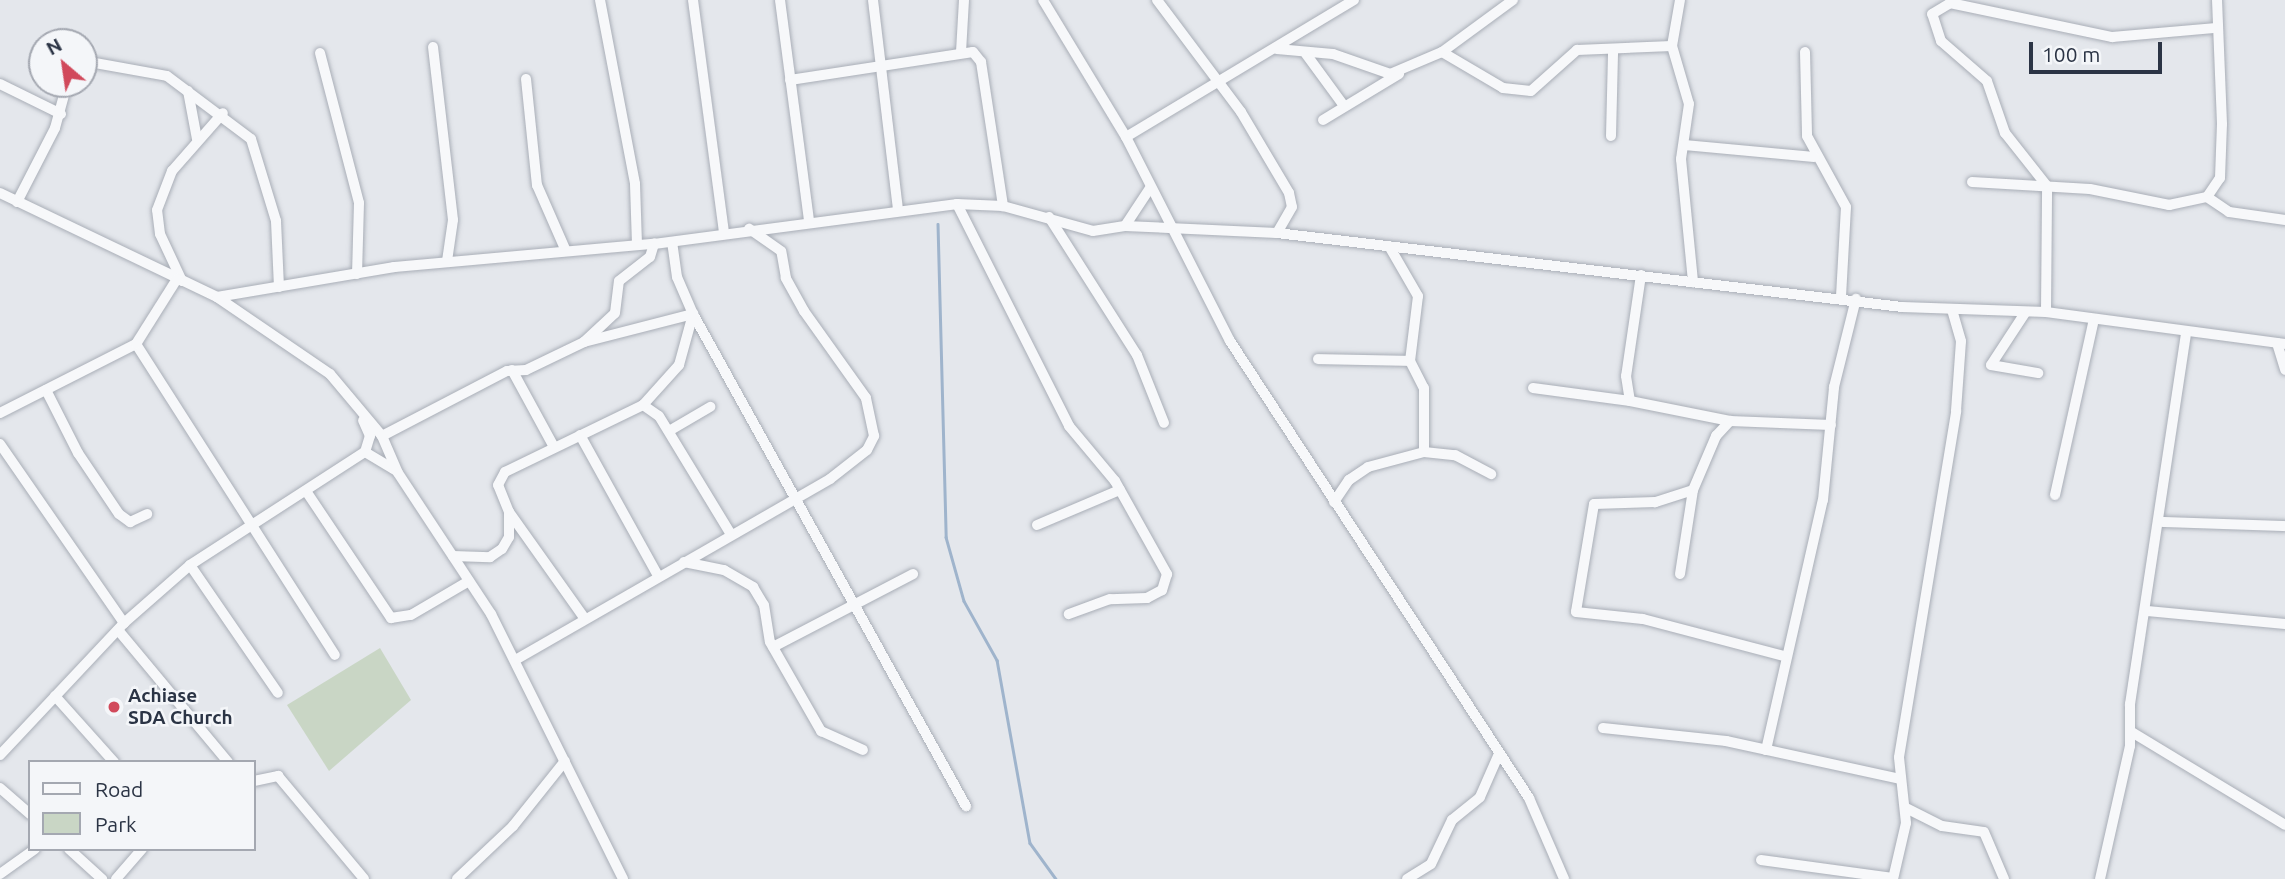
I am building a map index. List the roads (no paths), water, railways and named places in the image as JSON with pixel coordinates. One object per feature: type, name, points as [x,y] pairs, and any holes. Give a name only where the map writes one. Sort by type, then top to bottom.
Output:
[{"type":"street","points":[[600,0],[633,171],[637,245]]},
{"type":"street","points":[[693,0],[724,233]]},
{"type":"street","points":[[780,0],[790,80],[802,128],[809,221]]},
{"type":"street","points":[[873,0],[880,62],[895,144],[898,209]]},
{"type":"street","points":[[961,52],[964,0]]},
{"type":"street","points":[[1043,0],[1126,137],[1150,188],[1176,229],[1230,341],[1498,756],[1529,799],[1564,879]]},
{"type":"street","points":[[1157,0],[1218,85],[1289,193],[1292,207],[1277,233]]},
{"type":"street","points":[[1126,137],[1278,49],[1354,0]]},
{"type":"street","points":[[1324,120],[1401,73],[1442,52],[1513,0]]},
{"type":"street","points":[[1680,0],[1672,46],[1689,104],[1684,145],[1693,282]]},
{"type":"street","points":[[2207,198],[2220,178],[2222,124],[2214,28],[2217,0]]},
{"type":"street","points":[[2046,312],[2047,186],[2005,133],[1987,81],[1934,30],[1937,6],[1950,3],[2112,37],[2214,28]]},
{"type":"street","points":[[1442,52],[1503,88],[1531,91],[1577,50],[1613,52],[1672,46]]},
{"type":"street","points":[[433,47],[453,220],[447,261]]},
{"type":"street","points":[[1278,49],[1401,73]]},
{"type":"street","points":[[790,80],[880,62],[961,52],[981,62],[1003,206]]},
{"type":"street","points":[[1611,136],[1613,52]]},
{"type":"street","points":[[1805,52],[1805,110],[1814,157],[1846,207],[1841,297]]},
{"type":"street","points":[[320,53],[359,203],[356,274]]},
{"type":"street","points":[[1306,54],[1344,106]]},
{"type":"street","points":[[98,64],[167,76],[223,113],[251,139],[263,168],[276,221],[279,287]]},
{"type":"street","points":[[526,79],[537,185],[566,251]]},
{"type":"street","points":[[0,84],[61,114]]},
{"type":"street","points":[[188,91],[197,139]]},
{"type":"street","points":[[17,202],[61,114],[64,98]]},
{"type":"street","points":[[180,280],[160,234],[157,210],[172,171],[197,139],[223,113]]},
{"type":"street","points":[[1684,145],[1814,157]]},
{"type":"street","points":[[1972,182],[2047,186],[2169,205],[2207,198],[2229,212],[2285,220]]},
{"type":"street","points":[[1125,226],[1150,188]]},
{"type":"street","points":[[0,193],[217,297],[330,374],[362,416],[382,436],[398,473],[469,580],[517,659],[623,879]]},
{"type":"street","points":[[957,205],[1069,426],[1120,490],[1167,574],[1166,584],[1147,598],[1110,600],[1069,614]]},
{"type":"street","points":[[217,297],[447,261],[673,242],[898,209],[957,205],[1003,206],[1047,215],[1093,231],[1125,226],[1277,233],[1693,282],[1952,309],[2046,312],[2186,334],[2281,343],[2285,370]]},
{"type":"street","points":[[1047,215],[1071,242],[1137,355],[1164,423]]},
{"type":"street","points":[[517,659],[852,464],[874,436],[866,398],[803,311],[781,251],[749,229]]},
{"type":"street","points":[[673,242],[677,277],[693,314],[966,806]]},
{"type":"street","points":[[584,342],[615,313],[619,281],[650,257],[654,244]]},
{"type":"street","points":[[1389,246],[1418,296],[1410,361],[1424,387],[1424,452]]},
{"type":"street","points":[[1630,401],[1626,376],[1641,275]]},
{"type":"street","points":[[0,414],[136,344],[180,280]]},
{"type":"street","points":[[1766,750],[1784,656],[1823,500],[1834,387],[1856,299]]},
{"type":"street","points":[[1760,860],[1893,879],[1906,808],[1901,779],[1930,542],[1956,411],[1961,341],[1952,309]]},
{"type":"street","points":[[2025,313],[1991,366],[2039,373]]},
{"type":"street","points":[[382,436],[512,370],[584,342],[693,314]]},
{"type":"street","points":[[453,556],[490,557],[502,549],[509,537],[509,512],[500,478],[554,447],[643,405],[679,365],[693,314]]},
{"type":"street","points":[[2055,495],[2094,319]]},
{"type":"street","points":[[2101,879],[2130,731],[2162,522],[2186,334]]},
{"type":"street","points":[[136,344],[335,655]]},
{"type":"street","points":[[1318,359],[1410,361]]},
{"type":"street","points":[[512,370],[554,447]]},
{"type":"street","points":[[1533,388],[1630,401],[1730,421],[1831,425]]},
{"type":"street","points":[[46,390],[83,463],[119,514],[130,522],[147,514]]},
{"type":"street","points":[[643,405],[669,432],[730,533]]},
{"type":"street","points":[[669,432],[710,407]]},
{"type":"street","points":[[1,751],[121,627],[190,565],[365,452],[370,436],[362,416]]},
{"type":"street","points":[[1681,575],[1693,489],[1716,436],[1730,421]]},
{"type":"street","points":[[580,435],[659,576]]},
{"type":"street","points":[[0,444],[121,627],[226,760]]},
{"type":"street","points":[[365,452],[398,473]]},
{"type":"street","points":[[1334,502],[1368,467],[1424,452],[1455,455],[1491,474]]},
{"type":"street","points":[[1693,489],[1655,502],[1594,504],[1576,612],[1643,619],[1784,656]]},
{"type":"street","points":[[1037,525],[1120,490]]},
{"type":"street","points":[[306,491],[391,618],[432,605],[469,580]]},
{"type":"street","points":[[509,512],[585,619]]},
{"type":"street","points":[[2162,522],[2285,526]]},
{"type":"street","points":[[684,562],[724,570],[753,587],[773,647],[821,731],[863,750]]},
{"type":"street","points":[[190,565],[278,694]]},
{"type":"street","points":[[773,647],[913,573]]},
{"type":"street","points":[[2147,611],[2285,624]]},
{"type":"street","points":[[55,696],[112,760]]},
{"type":"street","points":[[1603,728],[1766,750],[1901,779]]},
{"type":"street","points":[[2130,731],[2285,825]]},
{"type":"street","points":[[1407,879],[1431,863],[1452,820],[1480,797],[1498,756]]},
{"type":"street","points":[[457,879],[513,826],[565,761]]},
{"type":"street","points":[[256,781],[278,776],[364,879]]},
{"type":"street","points":[[0,788],[28,812]]},
{"type":"street","points":[[1906,808],[1942,827],[1984,832],[2004,879]]},
{"type":"street","points":[[0,874],[32,851]]},
{"type":"street","points":[[71,851],[102,879]]},
{"type":"street","points":[[116,879],[140,851]]},
{"type":"waterway","points":[[938,224],[946,537],[964,601],[997,660],[1030,843],[1056,879]]},
{"type":"place","name":"Achiase SDA Church","points":[[114,707]]}]
